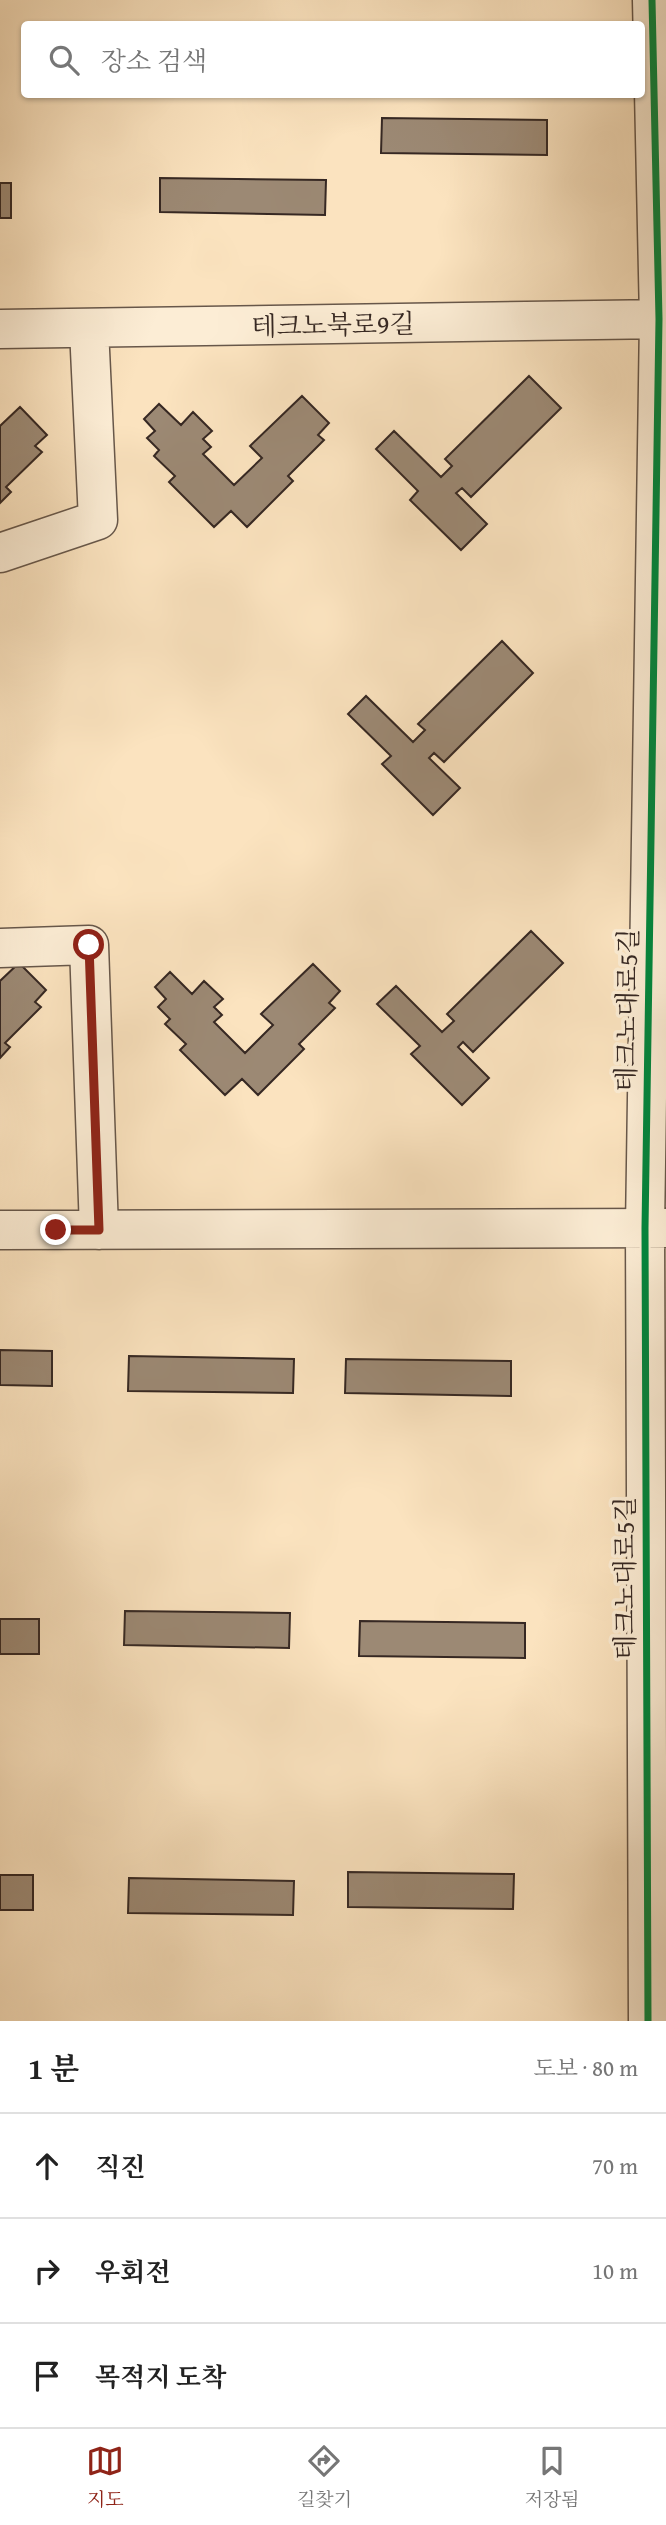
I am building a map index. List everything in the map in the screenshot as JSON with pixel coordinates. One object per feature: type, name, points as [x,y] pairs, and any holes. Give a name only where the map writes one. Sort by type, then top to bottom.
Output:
[{"type":"street","name":"테크노대로5길","points":[[648,2021],[662,319],[652,0]]},
{"type":"street","name":"테크노북로9길","points":[[0,329],[662,319]]},
{"type":"street","points":[[0,553],[98,520],[89,329]]},
{"type":"street","points":[[0,948],[89,945],[99,1230]]},
{"type":"street","points":[[0,1230],[655,1228]]},
{"type":"building","points":[[382,118],[547,120],[547,155],[381,153]]},
{"type":"building","points":[[160,178],[326,180],[325,215],[160,212]]},
{"type":"building","points":[[0,183],[11,183],[11,218],[0,218]]},
{"type":"building","points":[[529,376],[561,408],[471,497],[462,488],[456,493],[487,524],[461,550],[410,500],[418,491],[376,449],[394,431],[441,477],[452,466],[445,459]]},
{"type":"building","points":[[302,396],[329,423],[318,435],[324,440],[288,476],[293,481],[247,527],[231,511],[214,527],[169,482],[175,476],[154,456],[159,450],[147,438],[155,431],[144,419],[159,404],[181,425],[193,412],[212,431],[203,439],[211,447],[203,454],[234,485],[262,458],[250,446]]},
{"type":"building","points":[[20,407],[47,435],[35,446],[42,452],[6,487],[11,492],[0,503],[0,426]]},
{"type":"building","points":[[502,641],[533,673],[444,762],[434,753],[429,758],[460,788],[433,815],[382,764],[391,756],[348,714],[366,696],[413,742],[425,730],[418,724]]},
{"type":"building","points":[[531,931],[563,963],[473,1052],[463,1042],[458,1047],[489,1078],[462,1105],[411,1054],[420,1046],[377,1004],[396,986],[442,1032],[454,1021],[447,1014]]},
{"type":"building","points":[[19,963],[46,990],[35,1002],[41,1007],[5,1043],[10,1047],[0,1058],[0,981]]},
{"type":"building","points":[[313,964],[340,991],[329,1003],[335,1008],[299,1044],[304,1049],[258,1095],[242,1079],[225,1095],[180,1050],[186,1044],[165,1024],[170,1019],[158,1007],[166,999],[155,987],[170,972],[192,994],[204,981],[223,999],[214,1007],[222,1015],[214,1022],[245,1053],[273,1025],[261,1014]]},
{"type":"building","points":[[0,1350],[52,1351],[52,1386],[0,1385]]},
{"type":"building","points":[[129,1356],[294,1359],[293,1393],[128,1391]]},
{"type":"building","points":[[346,1359],[511,1361],[511,1396],[345,1393]]},
{"type":"building","points":[[125,1611],[290,1613],[289,1648],[124,1645]]},
{"type":"building","points":[[0,1619],[39,1619],[39,1654],[0,1654]]},
{"type":"building","points":[[360,1621],[525,1623],[525,1658],[359,1656]]},
{"type":"building","points":[[348,1872],[514,1874],[513,1909],[348,1907]]},
{"type":"building","points":[[0,1875],[33,1875],[33,1910],[0,1910]]},
{"type":"building","points":[[129,1878],[294,1881],[293,1915],[128,1913]]},
{"type":"cycle path","points":[[648,2021],[645,1228],[659,319],[652,0]]},
{"type":"route","points":[[56,1230],[99,1230],[89,945]]}]
